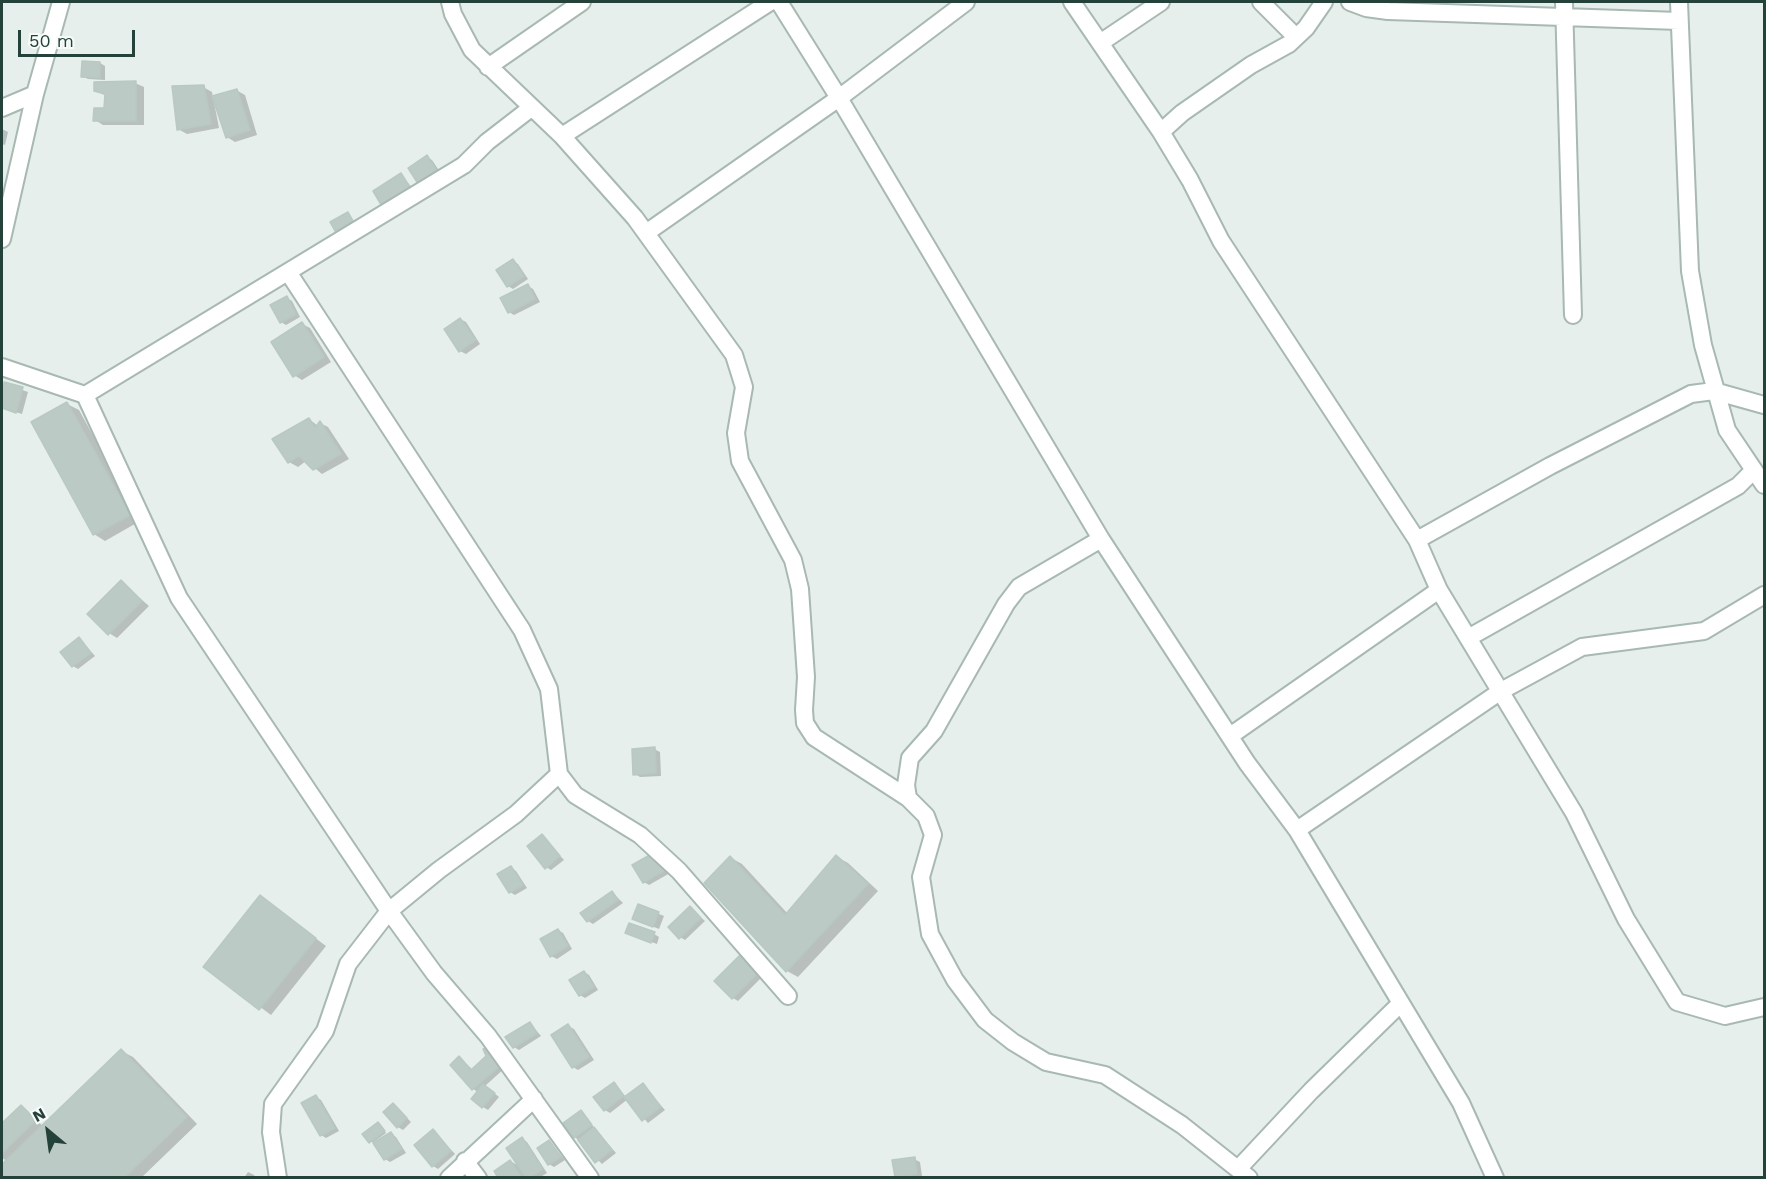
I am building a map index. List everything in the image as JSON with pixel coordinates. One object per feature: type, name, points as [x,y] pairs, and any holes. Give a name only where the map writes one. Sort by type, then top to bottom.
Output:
[{"type":"street","points":[[2,239],[35,94],[61,2]]},
{"type":"street","points":[[450,2],[453,14],[472,50],[562,136],[646,233],[734,355],[744,387],[736,433],[740,461],[793,560],[800,589],[805,646],[805,723],[814,737],[908,798],[926,816],[933,835],[921,877],[930,934],[955,980],[985,1020],[1013,1042],[1046,1062],[1105,1075],[1182,1125],[1244,1173],[1311,1091],[1401,1003]]},
{"type":"street","points":[[488,67],[582,2]]},
{"type":"street","points":[[562,136],[770,2]]},
{"type":"street","points":[[778,2],[839,98],[1101,539],[1230,736],[1297,830],[1461,1103],[1496,1178]]},
{"type":"street","points":[[646,233],[839,98],[966,2]]},
{"type":"street","points":[[1072,2],[1161,132],[1190,180],[1221,242],[1417,540],[1439,590],[1574,813],[1626,919],[1677,1002],[1725,1016],[1764,1007]]},
{"type":"street","points":[[1100,43],[1161,2]]},
{"type":"street","points":[[1261,2],[1296,37]]},
{"type":"street","points":[[1161,132],[1182,113],[1251,65],[1289,44],[1324,2]]},
{"type":"street","points":[[1350,2],[1366,8],[1388,11],[1564,9],[1679,21]]},
{"type":"street","points":[[1679,2],[1690,271],[1703,345],[1714,391],[1727,430],[1764,485]]},
{"type":"street","points":[[1564,9],[1573,315]]},
{"type":"street","points":[[2,108],[35,94]]},
{"type":"street","points":[[85,395],[464,165],[488,142],[531,108]]},
{"type":"street","points":[[288,272],[522,630],[549,689],[559,774],[575,795],[640,835],[679,871],[788,996]]},
{"type":"street","points":[[2,367],[85,395],[178,598],[389,911],[434,974],[488,1036],[590,1178]]},
{"type":"street","points":[[1417,540],[1556,462],[1691,394],[1714,391],[1764,405]]},
{"type":"street","points":[[1468,638],[1738,486],[1754,470]]},
{"type":"street","points":[[908,798],[906,785],[910,758],[934,731],[1006,604],[1020,587],[1101,539]]},
{"type":"street","points":[[1230,736],[1439,590]]},
{"type":"street","points":[[1297,830],[1501,691],[1582,647],[1704,631],[1764,595]]},
{"type":"street","points":[[278,1178],[271,1132],[273,1104],[325,1031],[348,964],[389,911],[439,870],[516,814],[559,774]]},
{"type":"street","points":[[449,1178],[534,1099]]},
{"type":"street","points":[[465,1161],[478,1178]]},
{"type":"building","points":[[82,61],[100,62],[100,78],[81,77]]},
{"type":"building","points":[[136,81],[136,121],[93,121],[94,108],[104,108],[105,94],[94,91],[94,82]]},
{"type":"building","points":[[204,85],[211,124],[177,130],[172,86]]},
{"type":"building","points":[[237,89],[250,130],[226,138],[212,96]]},
{"type":"building","points":[[427,155],[441,178],[422,190],[408,168]]},
{"type":"building","points":[[401,173],[411,189],[383,208],[373,191]]},
{"type":"building","points":[[348,212],[357,228],[339,238],[330,222]]},
{"type":"building","points":[[513,259],[524,276],[507,287],[496,270]]},
{"type":"building","points":[[528,284],[535,299],[508,313],[500,298]]},
{"type":"building","points":[[287,296],[296,314],[280,323],[270,305]]},
{"type":"building","points":[[460,318],[476,340],[459,352],[444,329]]},
{"type":"building","points":[[302,322],[324,357],[293,377],[271,342]]},
{"type":"building","points":[[4,382],[23,387],[16,413],[2,408]]},
{"type":"building","points":[[67,402],[130,515],[93,535],[31,422]]},
{"type":"building","points":[[309,418],[315,428],[320,421],[341,454],[313,470],[299,456],[288,463],[272,439]]},
{"type":"building","points":[[121,580],[142,601],[108,635],[87,614]]},
{"type":"building","points":[[79,637],[91,653],[72,667],[60,652]]},
{"type":"building","points":[[655,747],[656,773],[633,775],[632,749]]},
{"type":"building","points":[[542,834],[560,856],[545,869],[527,846]]},
{"type":"building","points":[[655,852],[665,870],[643,883],[632,865]]},
{"type":"building","points":[[836,855],[868,884],[786,972],[704,883],[730,856],[785,915]]},
{"type":"building","points":[[511,866],[523,885],[509,893],[497,874]]},
{"type":"building","points":[[612,891],[618,900],[587,922],[580,913]]},
{"type":"building","points":[[260,895],[316,938],[259,1010],[203,967]]},
{"type":"building","points":[[638,904],[659,912],[653,927],[632,919]]},
{"type":"building","points":[[690,906],[701,918],[679,939],[668,927]]},
{"type":"building","points":[[629,923],[655,932],[651,943],[625,933]]},
{"type":"building","points":[[558,929],[568,946],[550,957],[540,939]]},
{"type":"building","points":[[741,954],[759,972],[732,999],[714,981]]},
{"type":"building","points":[[584,971],[594,987],[579,996],[569,980]]},
{"type":"building","points":[[530,1022],[537,1033],[513,1048],[505,1037]]},
{"type":"building","points":[[568,1024],[589,1057],[572,1068],[551,1035]]},
{"type":"building","points":[[489,1045],[502,1064],[472,1090],[450,1065],[459,1056],[471,1070],[486,1056],[483,1049]]},
{"type":"building","points":[[121,1049],[187,1117],[124,1178],[2,1178],[2,1164]]},
{"type":"building","points":[[614,1082],[624,1096],[604,1111],[593,1097]]},
{"type":"building","points":[[643,1083],[661,1107],[642,1121],[624,1097]]},
{"type":"building","points":[[483,1084],[495,1093],[482,1108],[471,1099]]},
{"type":"building","points":[[316,1095],[335,1128],[320,1136],[301,1103]]},
{"type":"building","points":[[393,1103],[407,1118],[397,1128],[383,1112]]},
{"type":"building","points":[[21,1105],[36,1120],[2,1153],[2,1123]]},
{"type":"building","points":[[581,1110],[592,1125],[574,1138],[563,1123]]},
{"type":"building","points":[[378,1122],[385,1131],[369,1143],[362,1134]]},
{"type":"building","points":[[594,1127],[612,1150],[595,1163],[578,1140]]},
{"type":"building","points":[[433,1129],[451,1151],[432,1167],[414,1145]]},
{"type":"building","points":[[391,1132],[402,1149],[384,1160],[373,1143]]},
{"type":"building","points":[[522,1137],[543,1169],[530,1178],[526,1178],[506,1148]]},
{"type":"building","points":[[549,1140],[561,1157],[548,1165],[537,1148]]},
{"type":"building","points":[[915,1157],[917,1174],[895,1177],[892,1160]]},
{"type":"building","points":[[510,1160],[522,1178],[498,1178],[494,1171]]}]
